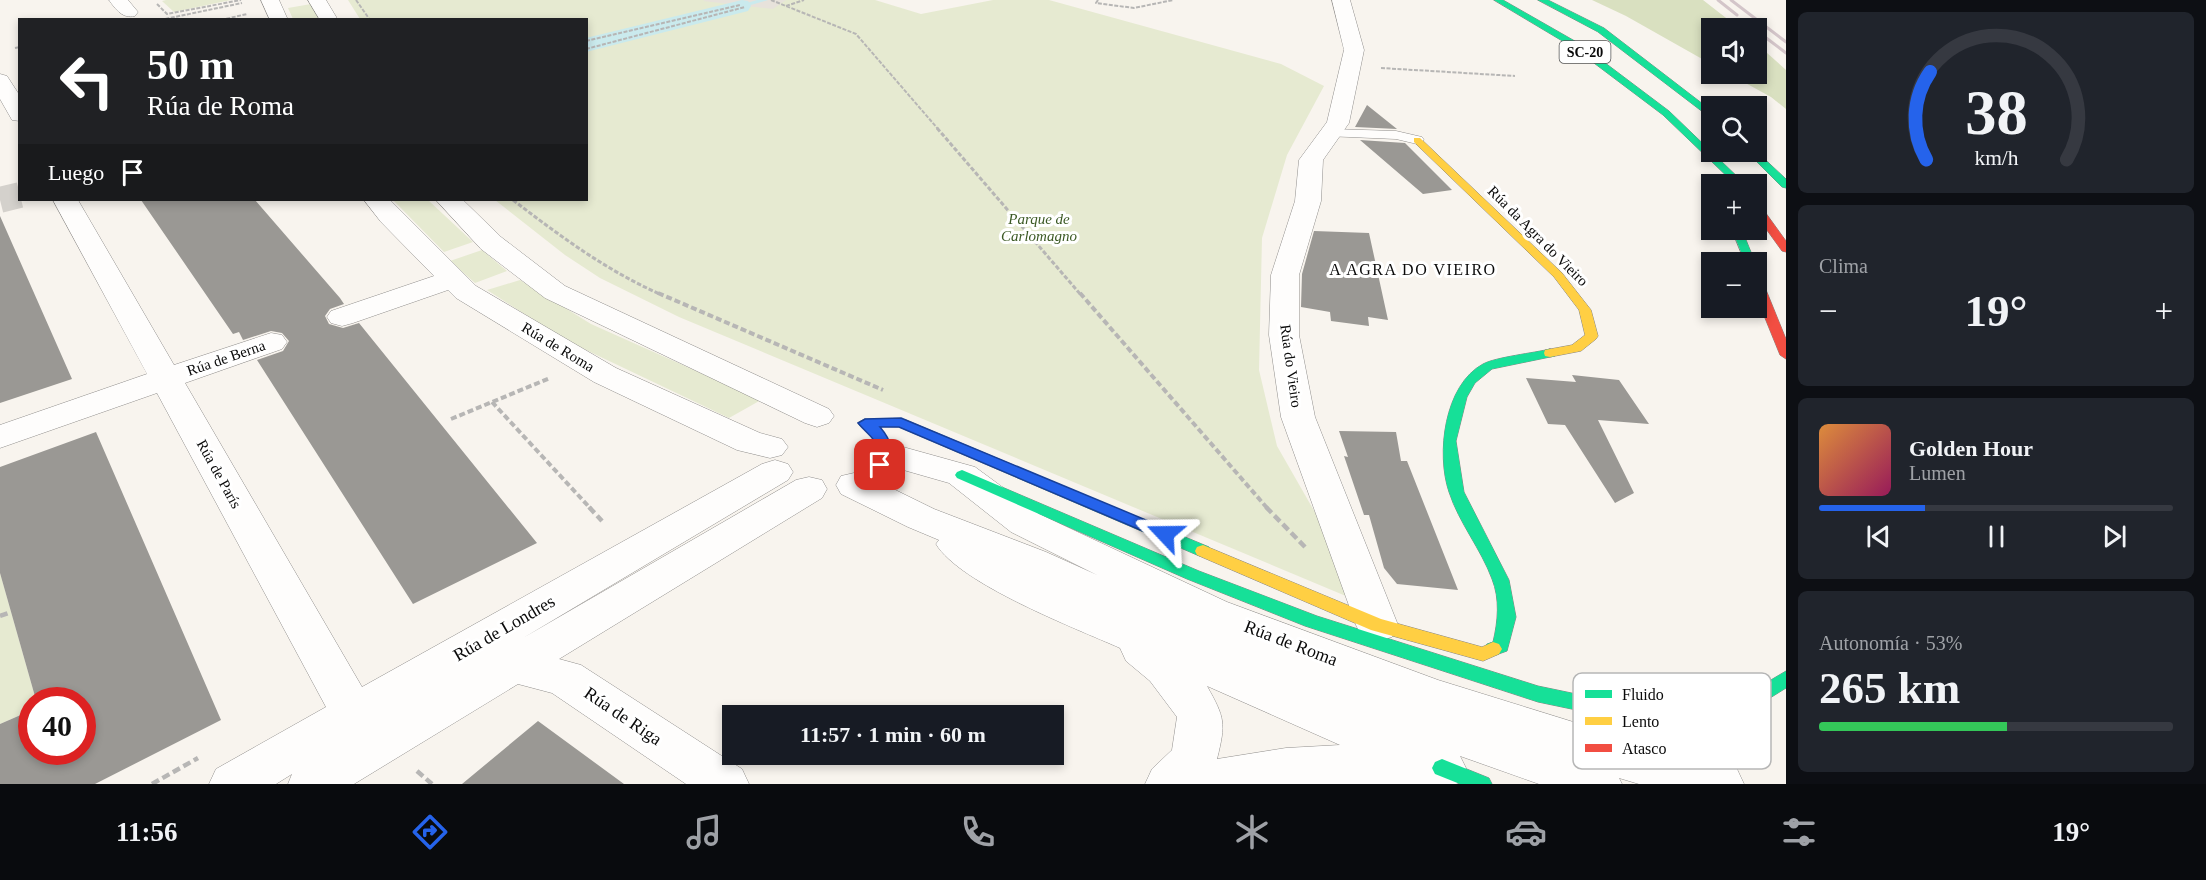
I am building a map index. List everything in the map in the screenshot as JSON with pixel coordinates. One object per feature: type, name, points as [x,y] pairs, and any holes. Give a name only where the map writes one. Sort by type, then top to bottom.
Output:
[{"type":"main road","name":"SC-20","points":[[1498,0],[1577,46],[1666,114],[1729,174]]},
{"type":"main road","name":"SC-20","points":[[1542,0],[1600,30],[1701,108]]},
{"type":"main road","points":[[1600,30],[1639,48],[1690,81]]},
{"type":"main road","points":[[1666,114],[1702,167]]},
{"type":"main road","name":"Rúa da Agra do Vieiro","points":[[1377,625],[1483,654],[1501,646],[1507,617],[1501,580],[1456,492],[1449,441],[1460,397],[1470,381],[1488,366],[1576,348],[1592,336],[1592,320],[1558,275],[1417,140]]},
{"type":"main road","points":[[1762,162],[1786,185]]},
{"type":"main road","points":[[1767,222],[1786,249]]},
{"type":"main road","points":[[1767,308],[1786,356]]},
{"type":"main road","points":[[957,459],[1183,571],[1300,617],[1538,694],[1573,701]]},
{"type":"main road","name":"Rúa de Roma","points":[[957,459],[1377,625]]},
{"type":"main road","points":[[1771,688],[1786,678]]},
{"type":"street","points":[[270,0],[278,18]]},
{"type":"street","points":[[317,0],[328,18]]},
{"type":"street","name":"Rúa do Vieiro","points":[[1341,0],[1354,50],[1338,123],[1311,160],[1308,201],[1285,275],[1284,335],[1298,417],[1377,625]]},
{"type":"street","points":[[0,80],[18,112]]},
{"type":"street","name":"Rúa de París","points":[[67,201],[363,731]]},
{"type":"street","name":"Rúa de Roma","points":[[378,201],[466,292],[605,375],[749,442],[785,469],[824,490],[854,485],[870,477],[880,465],[875,438]]},
{"type":"street","name":"Rúa de Roma","points":[[450,201],[491,243],[555,292],[817,416]]},
{"type":"street","points":[[342,317],[452,279]]},
{"type":"street","name":"Rúa de Berna","points":[[0,437],[271,342]]},
{"type":"street","name":"Rúa de Roma","points":[[785,469],[777,437],[788,426],[817,416],[842,416],[875,438],[957,459],[1024,523],[1212,613],[1598,784]]},
{"type":"street","name":"Rúa de Londres","points":[[232,784],[363,731],[513,665],[785,469]]},
{"type":"street","name":"Rúa de Londres","points":[[312,784],[363,731],[785,469]]},
{"type":"street","name":"Rúa de Roma","points":[[854,485],[921,518],[1032,562],[1175,628],[1425,709],[1573,747]]},
{"type":"street","name":"Rúa de Roma","points":[[921,518],[991,571],[1114,627],[1462,776]]},
{"type":"street","points":[[1114,627],[1166,669],[1190,698],[1200,716],[1199,739],[1193,761],[1169,784]]},
{"type":"street","name":"Rúa de Riga","points":[[513,665],[565,678],[725,784]]},
{"type":"street","points":[[1204,784],[1228,777],[1336,765],[1462,776]]},
{"type":"street","name":"Rúa de Roma","points":[[1658,769],[1720,784]]},
{"type":"lane","points":[[1331,133],[1408,137],[1417,140]]},
{"type":"path","points":[[153,0],[167,14],[241,1]]},
{"type":"path","points":[[356,0],[369,18]]},
{"type":"path","points":[[771,0],[856,34],[1245,485],[1311,553]]},
{"type":"path","points":[[786,6],[804,0]]},
{"type":"path","points":[[1098,0],[1096,3],[1123,9],[1145,7],[1173,0]]},
{"type":"path","points":[[169,18],[241,1]]},
{"type":"path","points":[[588,41],[740,5]]},
{"type":"path","points":[[588,48],[745,7]]},
{"type":"path","points":[[230,18],[247,14]]},
{"type":"path","points":[[1350,67],[1515,76]]},
{"type":"path","points":[[451,419],[559,374]]},
{"type":"path","points":[[492,402],[602,521]]},
{"type":"path","points":[[0,616],[11,612]]},
{"type":"path","points":[[417,771],[432,784]]},
{"type":"green space","points":[[166,0],[231,0],[174,12],[162,1]]},
{"type":"green space","name":"Parque de Carlomagno","points":[[348,0],[875,0],[921,14],[993,0],[1049,0],[1281,64],[1324,86],[1287,155],[1262,238],[1259,370],[1277,446],[1360,591],[1353,599],[679,317],[600,278],[565,255],[496,201],[588,201],[588,18],[359,18]]},
{"type":"green space","points":[[1592,0],[1703,0],[1726,18],[1701,18],[1701,58],[1626,16]]},
{"type":"green space","points":[[311,4],[318,18],[293,18],[288,8]]},
{"type":"green space","points":[[1767,53],[1786,70],[1786,109],[1771,97],[1747,84],[1767,84]]},
{"type":"green space","points":[[394,201],[429,201],[473,242],[444,252]]},
{"type":"green space","points":[[482,250],[507,271],[475,283],[450,261]]},
{"type":"green space","points":[[520,280],[591,324],[761,400],[729,418],[565,340],[487,290]]},
{"type":"green space","points":[[0,573],[32,687],[18,687],[18,716],[0,724]]},
{"type":"shaded area","points":[[786,0],[773,9],[703,1]]},
{"type":"building","points":[[1367,105],[1397,129],[1355,127]]},
{"type":"building","points":[[1360,140],[1405,143],[1452,190],[1423,194]]},
{"type":"building","points":[[142,201],[256,201],[344,304],[330,309],[325,316],[329,324],[343,328],[359,323],[537,543],[413,604],[257,360],[283,351],[289,341],[282,333],[271,331],[243,340],[239,332],[233,334]]},
{"type":"building","points":[[0,216],[72,379],[0,403]]},
{"type":"building","points":[[1314,231],[1369,233],[1388,320],[1368,317],[1369,326],[1331,321],[1330,312],[1301,307],[1302,274]]},
{"type":"building","points":[[1572,375],[1619,380],[1649,424],[1598,420],[1634,493],[1615,503],[1565,425],[1548,424],[1526,378],[1576,382]]},
{"type":"building","points":[[1339,431],[1396,432],[1401,461],[1407,461],[1458,590],[1397,584],[1384,568],[1369,515],[1364,515],[1344,456],[1348,457]]},
{"type":"building","points":[[96,432],[221,720],[95,784],[0,784],[0,724],[18,716],[18,765],[96,765],[96,687],[32,687],[0,573],[0,467]]},
{"type":"building","points":[[538,721],[624,784],[462,784]]},
{"type":"waterway","points":[[740,6],[765,0]]},
{"type":"waterway","points":[[588,44],[740,6]]},
{"type":"tunnel","points":[[0,200],[18,196]]},
{"type":"railway","points":[[1718,0],[1737,15]]},
{"type":"railway","points":[[1731,0],[1786,42]]},
{"type":"railway","points":[[1767,39],[1786,53]]},
{"type":"traffic: fast","points":[[1498,0],[1577,46],[1666,113],[1730,174]]},
{"type":"traffic: fast","points":[[1542,0],[1601,30],[1701,107]]},
{"type":"traffic: fast","points":[[1762,162],[1786,185]]},
{"type":"traffic: fast","points":[[1741,240],[1746,252]]},
{"type":"traffic: fast","points":[[1493,649],[1501,646],[1507,617],[1501,580],[1456,492],[1449,441],[1460,397],[1470,381],[1488,366],[1550,353]]},
{"type":"traffic: fast","points":[[865,423],[901,423],[1203,551]]},
{"type":"traffic: fast","points":[[962,475],[1193,575],[1311,621],[1538,694],[1573,701]]},
{"type":"traffic: fast","points":[[1771,688],[1786,678]]},
{"type":"traffic: fast","points":[[1442,768],[1482,784]]},
{"type":"traffic: slow","points":[[1417,140],[1558,275],[1585,310],[1592,336],[1576,348],[1550,353]]},
{"type":"traffic: slow","points":[[1203,551],[1377,625],[1483,654],[1493,649]]},
{"type":"traffic: jam","points":[[1767,222],[1786,249]]},
{"type":"traffic: jam","points":[[1767,308],[1786,355]]},
{"type":"district","name":"A AGRA DO VIEIRO","points":[[1413,269]]},
{"type":"route","points":[[880,465],[885,453],[883,442],[876,431],[865,423],[901,423],[1165,534]]}]
